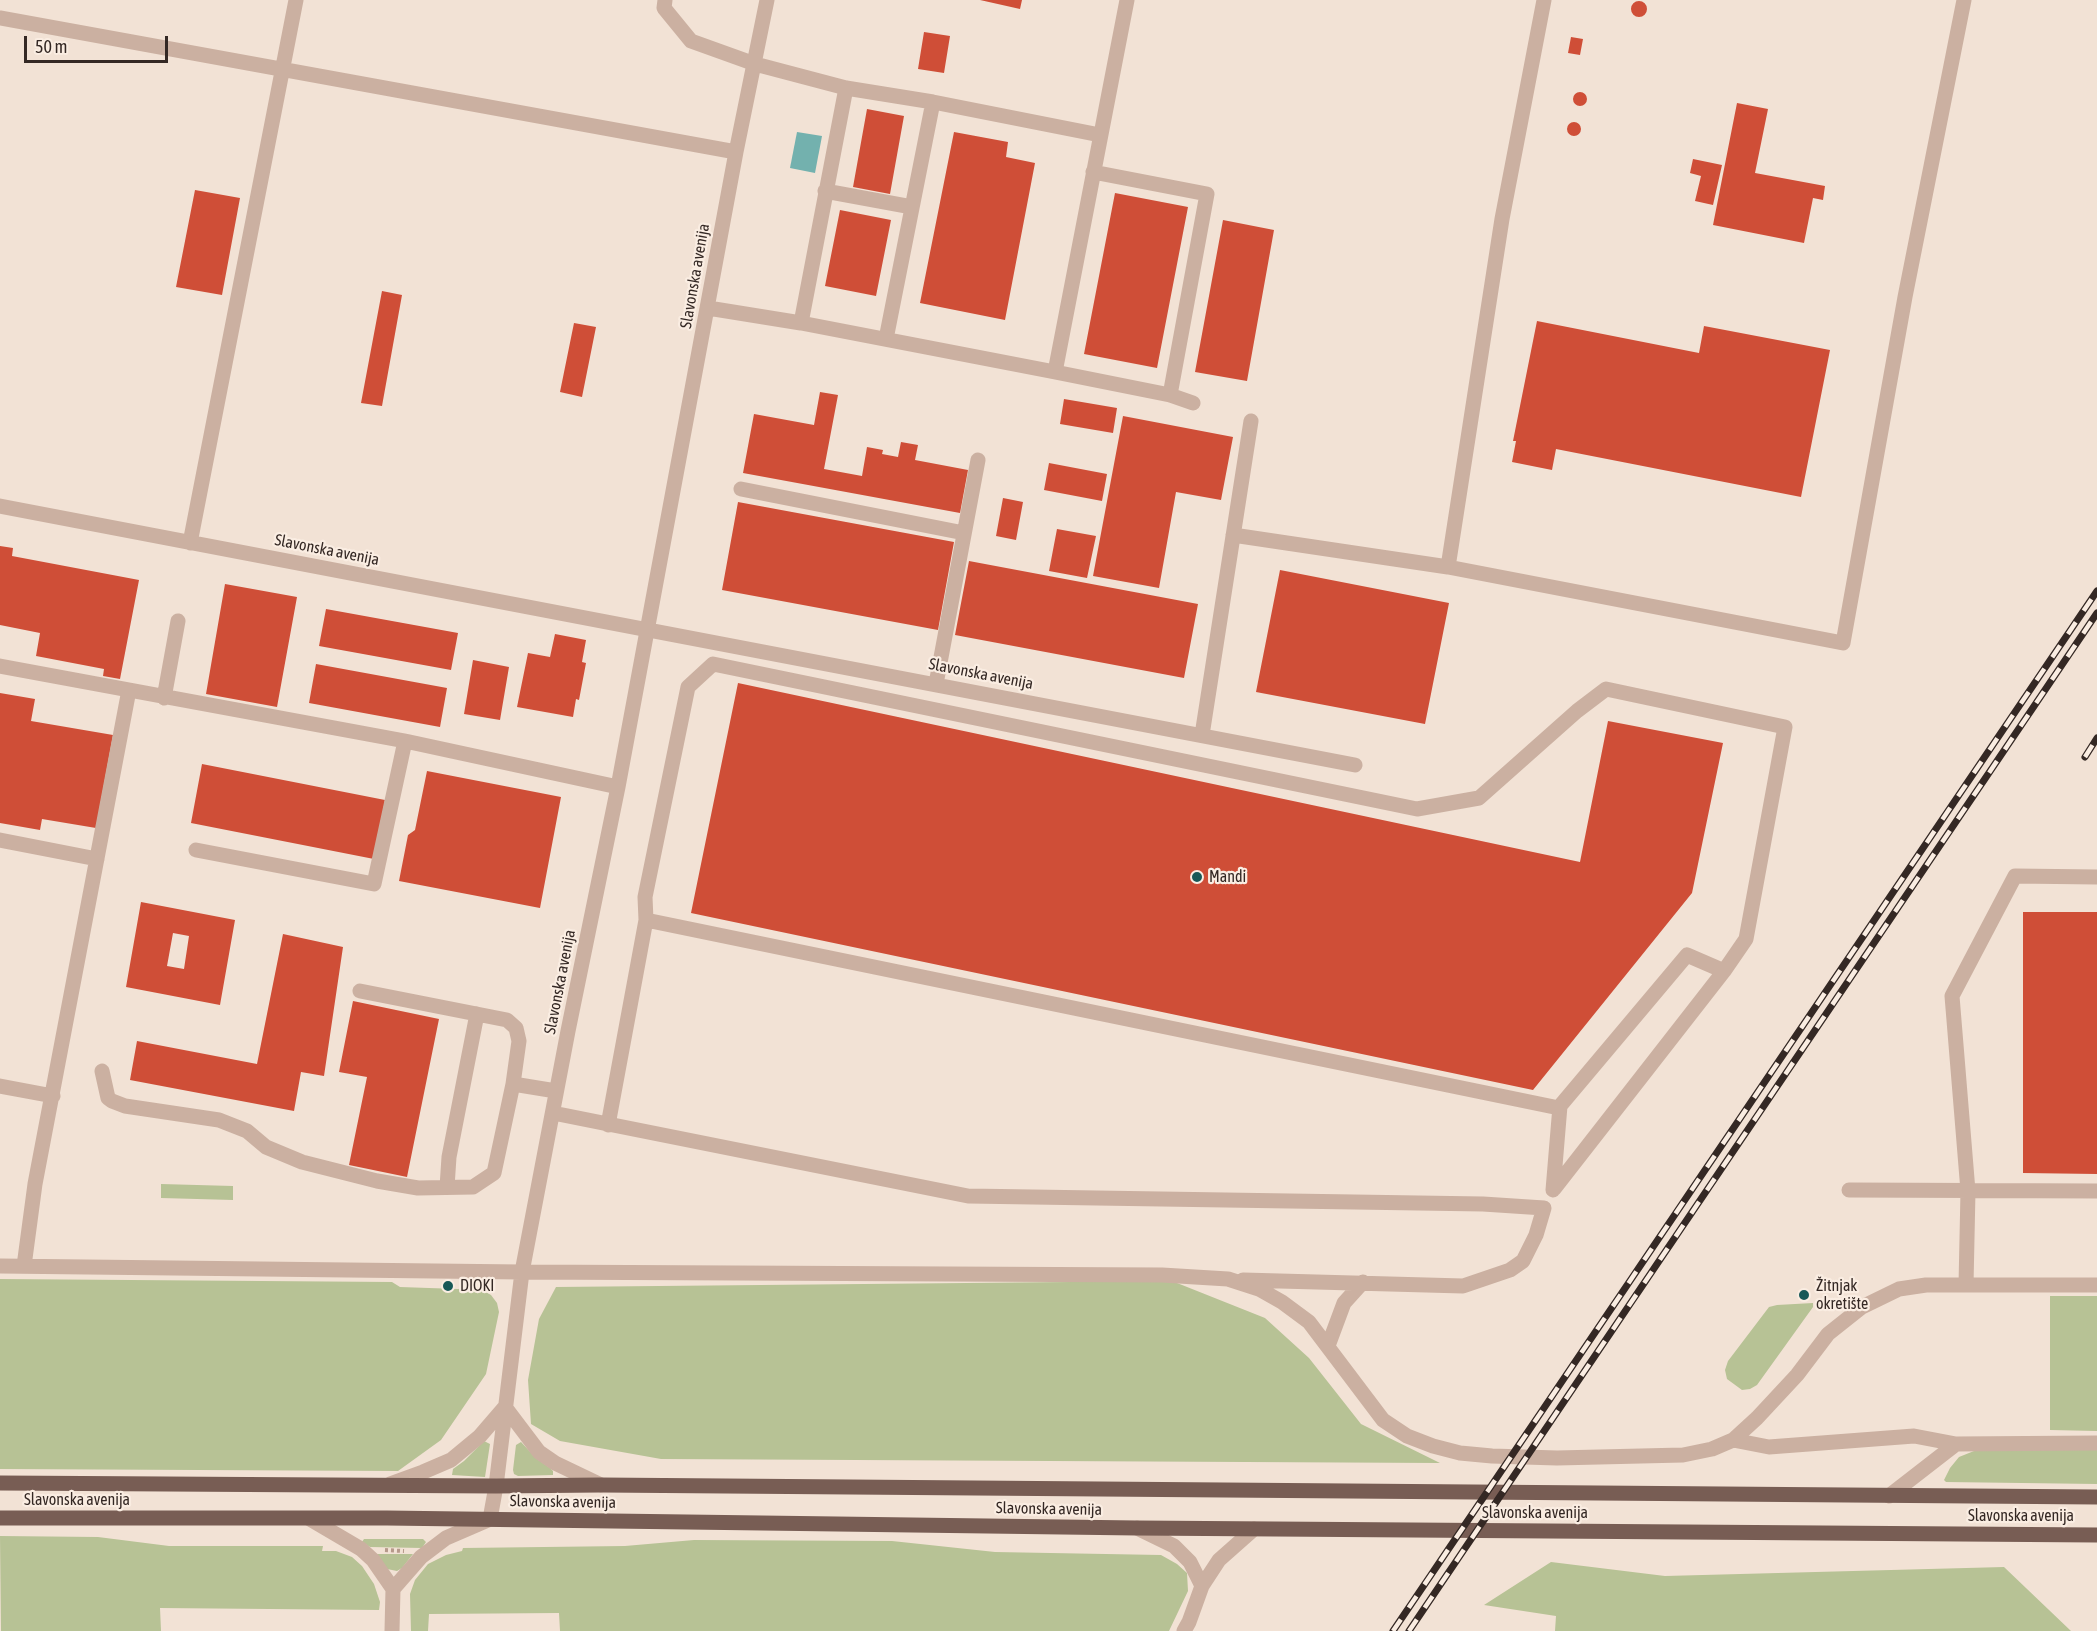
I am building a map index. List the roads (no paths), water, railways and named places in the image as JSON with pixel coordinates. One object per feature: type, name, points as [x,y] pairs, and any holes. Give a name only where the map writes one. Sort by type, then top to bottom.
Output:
[{"type":"main road","name":"Slavonska avenija","points":[[0,1483],[601,1485],[2097,1497]]},
{"type":"main road","name":"Slavonska avenija","points":[[0,1518],[490,1519],[1137,1528],[2097,1535]]},
{"type":"street","points":[[190,543],[296,0]]},
{"type":"street","points":[[665,0],[664,8],[691,41],[755,64],[846,88],[933,102],[1100,135]]},
{"type":"street","name":"Slavonska avenija","points":[[496,1486],[522,1272],[618,787],[766,0]]},
{"type":"street","points":[[1055,372],[1127,0]]},
{"type":"street","points":[[1448,567],[1502,219],[1544,0]]},
{"type":"street","points":[[1233,535],[1448,567],[1843,643],[1905,297],[1964,0]]},
{"type":"street","points":[[0,18],[736,152]]},
{"type":"street","points":[[801,323],[846,88]]},
{"type":"street","points":[[886,339],[933,102]]},
{"type":"street","points":[[1093,172],[1207,194],[1170,394]]},
{"type":"street","points":[[825,191],[912,207]]},
{"type":"street","points":[[708,308],[801,323],[1170,394],[1193,403]]},
{"type":"street","points":[[1202,735],[1251,421]]},
{"type":"street","points":[[936,684],[978,460]]},
{"type":"street","points":[[741,489],[964,533]]},
{"type":"street","name":"Slavonska avenija","points":[[0,506],[1355,765]]},
{"type":"street","points":[[164,698],[178,621]]},
{"type":"street","points":[[0,1266],[522,1272],[1162,1275],[1463,1286],[1510,1270],[1523,1261],[1554,1189],[1724,971],[1746,939],[1785,727],[1606,689],[1576,711],[1479,798],[1417,809],[713,664],[688,687],[645,897],[646,921],[609,1125]]},
{"type":"street","points":[[0,666],[405,741],[618,787]]},
{"type":"street","points":[[24,1266],[36,1184],[129,690]]},
{"type":"street","points":[[196,850],[374,884],[405,741]]},
{"type":"street","points":[[0,840],[97,859]]},
{"type":"street","points":[[1966,1285],[1968,1191],[1952,996],[2015,876],[2097,877]]},
{"type":"street","points":[[646,921],[1559,1108]]},
{"type":"street","points":[[1554,1189],[1559,1108],[1687,955],[1724,971]]},
{"type":"street","points":[[102,1071],[108,1098],[112,1101],[125,1106],[219,1120],[248,1131],[266,1147],[313,1165],[407,1186],[473,1187],[494,1173],[513,1084],[519,1041],[516,1028],[507,1020],[360,991]]},
{"type":"street","points":[[447,1187],[449,1157],[477,1014]]},
{"type":"street","points":[[513,1084],[556,1091]]},
{"type":"street","points":[[0,1086],[53,1096]]},
{"type":"street","points":[[553,1113],[968,1196],[1483,1204],[1544,1208]]},
{"type":"street","points":[[1849,1190],[2097,1191]]},
{"type":"street","points":[[1228,1279],[1259,1289],[1310,1322],[1383,1420],[1407,1436],[1460,1453],[1557,1458],[1683,1455],[1712,1449],[1733,1440],[1797,1375],[1828,1334],[1862,1307],[1899,1289],[1926,1285],[2097,1285]]},
{"type":"street","points":[[1328,1346],[1344,1303],[1363,1282]]},
{"type":"street","name":"Slavonska avenija","points":[[390,1484],[451,1460],[480,1436],[505,1407]]},
{"type":"street","name":"Slavonska avenija","points":[[505,1407],[539,1452],[555,1463],[601,1485]]},
{"type":"street","points":[[1733,1440],[1769,1447],[1914,1436],[1956,1444],[2097,1443]]},
{"type":"street","points":[[1889,1496],[1956,1444]]},
{"type":"street","points":[[393,1589],[421,1557],[446,1538],[490,1519],[496,1486]]},
{"type":"street","points":[[310,1519],[361,1549],[373,1560],[393,1589],[392,1631]]},
{"type":"street","points":[[1137,1528],[1174,1546],[1190,1562],[1202,1586]]},
{"type":"street","points":[[1184,1631],[1202,1586],[1219,1560],[1254,1529]]},
{"type":"water","points":[[797,132],[822,136],[815,173],[790,168]]},
{"type":"railway","points":[[1393,1631],[2097,591]]},
{"type":"railway","points":[[1409,1631],[2097,613]]},
{"type":"railway","points":[[2085,757],[2097,738]]},
{"type":"place","name":"Mandi","points":[[1197,877]]},
{"type":"place","name":"DIOKI","points":[[448,1286]]},
{"type":"place","name":"Žitnjak okretište","points":[[1804,1295]]}]
